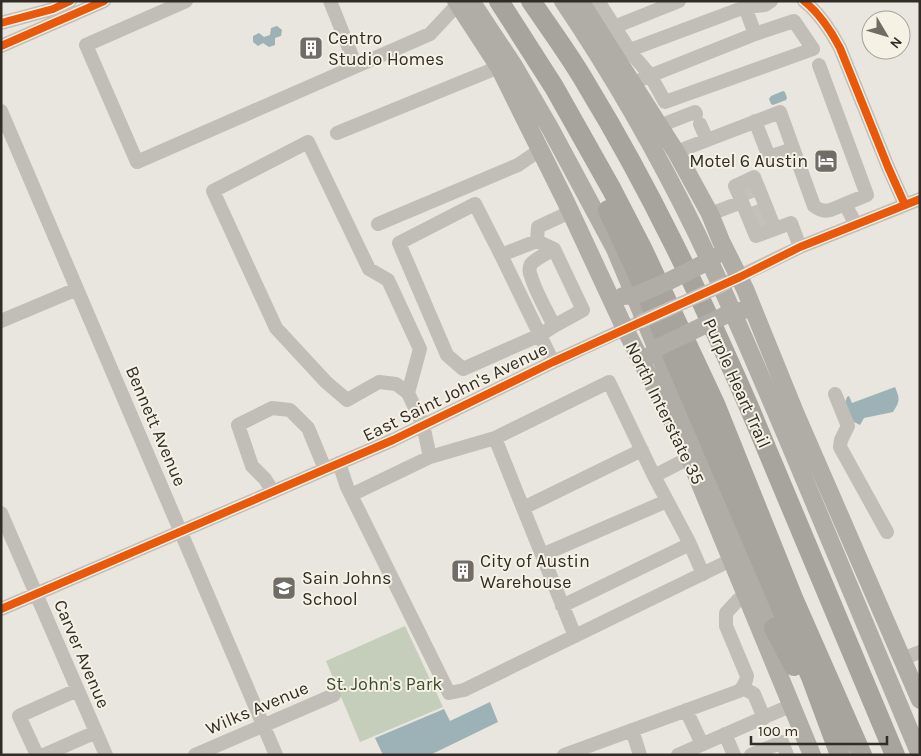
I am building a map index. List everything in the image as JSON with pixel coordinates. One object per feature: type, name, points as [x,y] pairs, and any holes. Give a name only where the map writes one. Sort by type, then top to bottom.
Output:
[{"type":"highway","name":"Purple Heart Trail","points":[[499,1],[554,87],[642,248],[715,404],[793,598],[862,755]]},
{"type":"highway","name":"Purple Heart Trail","points":[[531,1],[607,118],[685,267],[726,353],[895,755]]},
{"type":"highway","points":[[580,133],[592,174],[636,270],[780,623],[811,677],[839,755]]},
{"type":"main road","points":[[563,1],[622,94],[696,232],[747,343],[920,755]]},
{"type":"main road","points":[[580,1],[676,152],[710,214],[721,241],[732,280],[758,319],[794,410],[920,700]]},
{"type":"main road","points":[[462,2],[514,66],[550,128],[615,249],[780,623],[824,755]]},
{"type":"main road","name":"North Interstate 35","points":[[462,2],[499,67],[625,329],[648,362],[812,755]]},
{"type":"main road","points":[[605,285],[623,296],[636,295],[705,263],[714,257],[721,241]]},
{"type":"main road","points":[[648,362],[659,347],[734,311],[742,310],[758,319]]},
{"type":"street","points":[[1,34],[70,1]]},
{"type":"street","points":[[1,46],[104,1]]},
{"type":"street","points":[[186,1],[86,44],[137,162],[430,34],[462,2]]},
{"type":"street","points":[[330,1],[356,66]]},
{"type":"street","points":[[598,1],[630,50],[650,75],[665,102],[813,48],[794,21],[755,34],[650,75],[633,84]]},
{"type":"street","points":[[614,27],[679,1]]},
{"type":"street","points":[[804,1],[832,33],[840,48],[888,168],[905,205]]},
{"type":"street","points":[[630,50],[758,4],[755,34]]},
{"type":"street","points":[[1,23],[52,9]]},
{"type":"street","points":[[676,152],[780,112],[814,206],[824,211],[829,211],[867,195],[819,65]]},
{"type":"street","points":[[337,133],[499,67]]},
{"type":"street","name":"Bennett Avenue","points":[[1,112],[276,755]]},
{"type":"street","points":[[659,126],[695,112],[707,140]]},
{"type":"street","points":[[755,121],[769,157],[793,149]]},
{"type":"street","points":[[408,393],[420,349],[388,280],[368,269],[308,142],[213,192],[276,328],[326,382],[347,400],[379,382],[396,384],[408,393],[422,425],[430,457]]},
{"type":"street","points":[[378,224],[518,165],[540,150]]},
{"type":"street","name":"East Saint John's Avenue","points":[[1,609],[393,440],[552,362],[800,247],[920,199]]},
{"type":"street","points":[[501,255],[537,241],[554,249],[582,310],[540,335],[463,369],[447,355],[399,243],[475,204],[540,335],[552,362]]},
{"type":"street","points":[[844,204],[856,225]]},
{"type":"street","points":[[710,214],[756,208],[791,222],[800,247]]},
{"type":"street","points":[[537,241],[538,227],[570,212]]},
{"type":"street","points":[[554,249],[533,262],[530,266],[530,275],[554,326]]},
{"type":"street","points":[[1,321],[77,289]]},
{"type":"street","points":[[352,495],[430,457],[496,438],[610,382],[703,574]]},
{"type":"street","points":[[835,394],[848,426],[841,440],[840,447],[887,532]]},
{"type":"street","points":[[273,492],[265,479],[252,466],[238,426],[272,408],[290,410],[308,428],[326,469]]},
{"type":"street","points":[[496,438],[575,636]]},
{"type":"street","points":[[523,508],[642,450]]},
{"type":"street","points":[[654,476],[689,458]]},
{"type":"street","points":[[339,463],[352,495],[448,692],[464,690],[731,560]]},
{"type":"street","points":[[542,555],[667,501]]},
{"type":"street","name":"Carver Avenue","points":[[1,512],[106,755]]},
{"type":"street","points":[[562,606],[690,544]]},
{"type":"street","points":[[564,755],[743,688],[747,676],[726,626],[726,613],[738,600],[747,597]]},
{"type":"street","points":[[902,659],[920,652]]},
{"type":"street","points":[[743,688],[754,694],[764,718]]},
{"type":"street","points":[[36,755],[19,716],[77,690]]},
{"type":"street","name":"Wilks Avenue","points":[[194,755],[334,695]]},
{"type":"street","points":[[683,754],[792,705]]},
{"type":"street","points":[[686,710],[702,744]]},
{"type":"street","points":[[632,730],[640,755]]},
{"type":"street","points":[[44,755],[96,732]]},
{"type":"street","points":[[725,734],[734,755]]},
{"type":"street","points":[[752,755],[782,742],[787,755]]},
{"type":"green space","name":"St. John's Park","points":[[405,626],[443,707],[360,742],[326,661]]},
{"type":"water","points":[[277,26],[282,30],[281,36],[275,38],[275,45],[269,47],[263,43],[258,46],[253,42],[253,36],[259,33],[264,37],[270,35],[271,28]]},
{"type":"water","points":[[783,91],[787,98],[786,100],[771,104],[769,99],[771,96]]},
{"type":"water","points":[[895,387],[898,400],[893,412],[864,418],[860,425],[852,421],[845,403],[847,397],[849,396],[852,403]]},
{"type":"water","points":[[490,702],[498,722],[430,755],[383,755],[375,738],[444,709],[450,721]]},
{"type":"tunnel","points":[[744,194],[754,190]]},
{"type":"tunnel","points":[[752,214],[762,210]]},
{"type":"tunnel","points":[[756,223],[766,218]]},
{"type":"cycle path","points":[[1,23],[53,9],[70,1]]},
{"type":"cycle path","points":[[1,46],[104,1]]},
{"type":"cycle path","points":[[804,1],[815,11],[840,48],[905,205]]},
{"type":"cycle path","points":[[1,609],[393,440],[553,362],[740,277],[800,247],[920,199]]},
{"type":"place","name":"Centro Studio Homes","points":[[311,48]]},
{"type":"place","name":"Motel 6 Austin","points":[[826,161]]},
{"type":"place","name":"City of Austin Warehouse","points":[[463,571]]},
{"type":"place","name":"Sain Johns School","points":[[284,588]]}]
